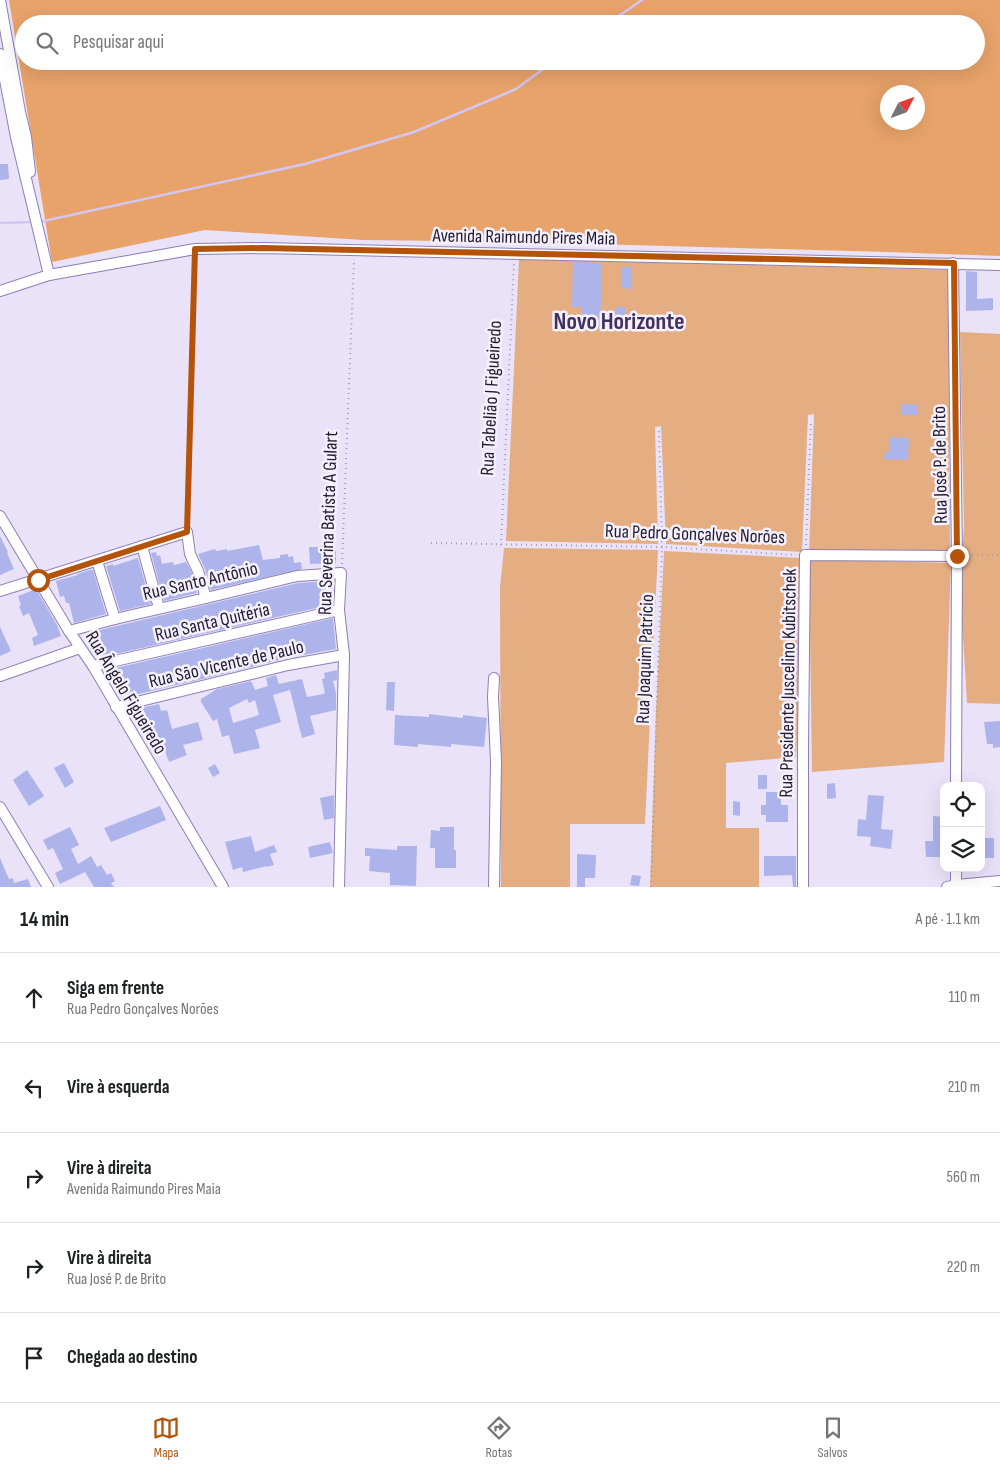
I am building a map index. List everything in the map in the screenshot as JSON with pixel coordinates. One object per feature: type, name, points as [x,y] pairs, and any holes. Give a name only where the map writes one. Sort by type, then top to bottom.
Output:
[{"type":"street","points":[[0,0],[26,137],[37,222]]},
{"type":"street","points":[[0,54],[5,111],[37,222],[49,275],[0,291]]},
{"type":"street","name":"Avenida Raimundo Pires Maia","points":[[49,275],[195,249],[263,248],[1000,265]]},
{"type":"street","name":"Rua José P. de Brito","points":[[954,263],[957,556],[956,782]]},
{"type":"street","name":"Rua Ângelo Figueiredo","points":[[0,516],[92,666],[223,887]]},
{"type":"street","points":[[0,591],[187,532],[190,554],[198,570],[206,598]]},
{"type":"street","points":[[142,546],[159,608]]},
{"type":"street","name":"Rua Pedro Gonçalves Norões","points":[[806,555],[957,556]]},
{"type":"street","name":"Rua Presidente Juscelino Kubitschek","points":[[803,887],[806,555]]},
{"type":"street","points":[[97,561],[115,618]]},
{"type":"street","name":"Rua Santo Antônio","points":[[69,631],[115,618],[297,576],[341,573]]},
{"type":"street","name":"Rua Severina Batista A Gulart","points":[[339,887],[344,655],[339,610],[341,573]]},
{"type":"street","name":"Rua Santa Quitéria","points":[[92,666],[339,610]]},
{"type":"street","points":[[0,676],[80,648]]},
{"type":"street","name":"Rua São Vicente de Paulo","points":[[116,706],[288,665],[344,655]]},
{"type":"street","points":[[494,678],[496,762],[494,887]]},
{"type":"street","points":[[0,807],[48,887]]},
{"type":"street","points":[[955,872],[952,886],[996,883]]},
{"type":"path","points":[[187,532],[195,249]]},
{"type":"path","name":"Rua Severina Batista A Gulart","points":[[341,573],[354,250]]},
{"type":"path","name":"Rua Tabelião J Figueiredo","points":[[501,545],[514,253]]},
{"type":"path","name":"Rua Presidente Juscelino Kubitschek","points":[[806,555],[811,420]]},
{"type":"path","name":"Rua Joaquim Patrício","points":[[651,887],[662,547],[660,431]]},
{"type":"path","name":"Rua Pedro Gonçalves Norões","points":[[430,543],[662,547],[806,555]]},
{"type":"path","points":[[957,556],[972,554],[1000,555]]},
{"type":"shaded area","points":[[9,0],[1000,0],[1000,256],[522,242],[363,240],[205,230],[52,262],[20,70],[985,70],[985,15],[15,15],[15,37]]},
{"type":"shaded area","points":[[519,259],[948,270],[950,555],[809,553],[814,414],[808,415],[802,552],[666,544],[661,426],[655,427],[658,544],[506,541]]},
{"type":"shaded area","points":[[960,332],[1000,334],[1000,704],[967,703],[960,586],[964,527]]},
{"type":"shaded area","points":[[504,548],[658,550],[645,824],[570,824],[570,887],[501,887],[500,587]]},
{"type":"shaded area","points":[[664,551],[801,558],[802,629],[796,757],[726,763],[726,828],[759,828],[759,887],[650,887]]},
{"type":"shaded area","points":[[809,559],[951,563],[944,762],[812,772]]},
{"type":"building","points":[[0,164],[8,164],[9,179],[0,180]]},
{"type":"building","points":[[573,262],[602,263],[600,327],[592,327],[592,321],[582,321],[582,307],[572,307]]},
{"type":"building","points":[[621,267],[632,267],[632,289],[621,288]]},
{"type":"building","points":[[966,271],[977,272],[977,299],[993,298],[993,310],[966,311]]},
{"type":"building","points":[[616,307],[626,307],[626,328],[616,327]]},
{"type":"building","points":[[902,404],[918,405],[918,415],[901,415]]},
{"type":"building","points":[[889,437],[909,438],[908,460],[884,459],[885,452],[889,452]]},
{"type":"building","points":[[0,536],[14,569],[0,575]]},
{"type":"building","points":[[259,545],[263,560],[280,558],[280,555],[288,554],[288,557],[293,556],[294,563],[301,562],[302,569],[211,590],[198,554],[215,549],[216,551],[227,549],[227,551]]},
{"type":"building","points":[[309,547],[336,549],[336,563],[310,564]]},
{"type":"building","points":[[156,552],[157,556],[160,555],[162,564],[173,562],[174,565],[186,562],[192,573],[197,593],[164,601],[151,553]]},
{"type":"building","points":[[138,558],[151,604],[120,611],[106,566],[113,564],[113,566]]},
{"type":"building","points":[[93,570],[106,614],[74,623],[69,603],[66,603],[64,596],[60,597],[56,581]]},
{"type":"building","points":[[327,581],[328,586],[325,587],[330,605],[98,658],[97,649],[91,651],[87,633],[298,583]]},
{"type":"building","points":[[36,589],[57,625],[61,636],[34,646],[32,638],[38,635],[29,613],[23,616],[18,596]]},
{"type":"building","points":[[333,618],[336,649],[287,658],[190,682],[188,678],[189,682],[122,698],[117,674],[108,676],[107,670]]},
{"type":"building","points":[[0,627],[11,651],[0,656]]},
{"type":"building","points":[[337,670],[337,680],[333,681],[336,693],[336,710],[310,716],[315,734],[302,738],[290,690],[273,695],[281,722],[255,730],[260,748],[234,754],[229,735],[222,737],[217,719],[213,721],[201,702],[201,699],[217,689],[251,681],[255,690],[268,686],[266,678],[276,675],[279,684],[302,679],[307,697],[323,694],[325,693],[322,679],[325,678],[324,673]],"holes":[[[247,699],[249,703],[255,700],[259,715],[233,723],[229,708]]]},
{"type":"building","points":[[387,682],[395,682],[394,711],[386,710]]},
{"type":"building","points":[[159,704],[161,711],[167,710],[172,729],[198,722],[203,740],[183,745],[187,755],[169,762],[164,748],[162,749],[159,737],[156,738],[153,726],[142,728],[139,717],[133,718],[132,710]]},
{"type":"building","points":[[429,714],[463,718],[463,715],[487,718],[484,747],[451,744],[451,747],[418,744],[418,747],[394,745],[395,715],[429,717]]},
{"type":"building","points":[[1000,721],[1000,747],[993,748],[993,744],[987,744],[984,722]]},
{"type":"building","points":[[64,763],[74,782],[65,788],[54,768]]},
{"type":"building","points":[[215,764],[220,773],[213,777],[208,768]]},
{"type":"building","points":[[27,770],[44,796],[29,806],[13,780]]},
{"type":"building","points":[[758,775],[767,775],[767,789],[758,789]]},
{"type":"building","points":[[835,783],[836,798],[827,799],[827,784]]},
{"type":"building","points":[[766,792],[781,792],[781,805],[788,805],[788,822],[766,822],[766,815],[761,815],[761,805],[766,805]]},
{"type":"building","points":[[334,795],[334,818],[324,820],[320,798]]},
{"type":"building","points":[[868,795],[884,796],[881,829],[893,830],[891,849],[870,846],[871,837],[857,836],[858,819],[866,820]]},
{"type":"building","points":[[733,801],[740,802],[740,816],[733,815]]},
{"type":"building","points":[[160,806],[166,820],[111,842],[104,828]]},
{"type":"building","points":[[933,816],[940,817],[940,857],[926,857],[925,841],[933,841]]},
{"type":"building","points":[[70,827],[79,845],[71,849],[78,864],[91,856],[97,867],[101,865],[107,875],[111,873],[115,881],[111,883],[114,887],[94,887],[85,872],[60,884],[55,873],[63,869],[53,848],[48,850],[43,840]]},
{"type":"building","points":[[440,827],[454,827],[456,868],[435,868],[435,848],[430,848],[431,830],[440,831]]},
{"type":"building","points":[[251,836],[255,852],[274,845],[277,852],[270,854],[274,865],[243,872],[242,867],[233,870],[225,842]]},
{"type":"building","points":[[985,838],[994,838],[994,858],[985,858]]},
{"type":"building","points":[[330,842],[333,853],[310,858],[308,847]]},
{"type":"building","points":[[397,846],[417,846],[416,886],[390,885],[390,873],[369,871],[370,856],[365,856],[365,848],[397,850]]},
{"type":"building","points":[[577,854],[596,855],[595,878],[585,878],[585,887],[577,887]]},
{"type":"building","points":[[764,856],[796,856],[796,887],[793,887],[792,875],[764,876]]},
{"type":"building","points":[[0,858],[9,879],[13,878],[14,883],[28,879],[31,887],[0,887]]},
{"type":"building","points":[[632,875],[641,876],[639,886],[630,885]]},
{"type":"waterway","points":[[620,15],[642,0]]},
{"type":"waterway","points":[[39,222],[305,164],[414,132],[516,89],[542,70]]},
{"type":"waterway","points":[[0,223],[33,222]]},
{"type":"district","name":"Novo Horizonte","points":[[619,321]]},
{"type":"route","points":[[38,580],[187,532],[195,249],[263,248],[954,263],[957,556]]}]
